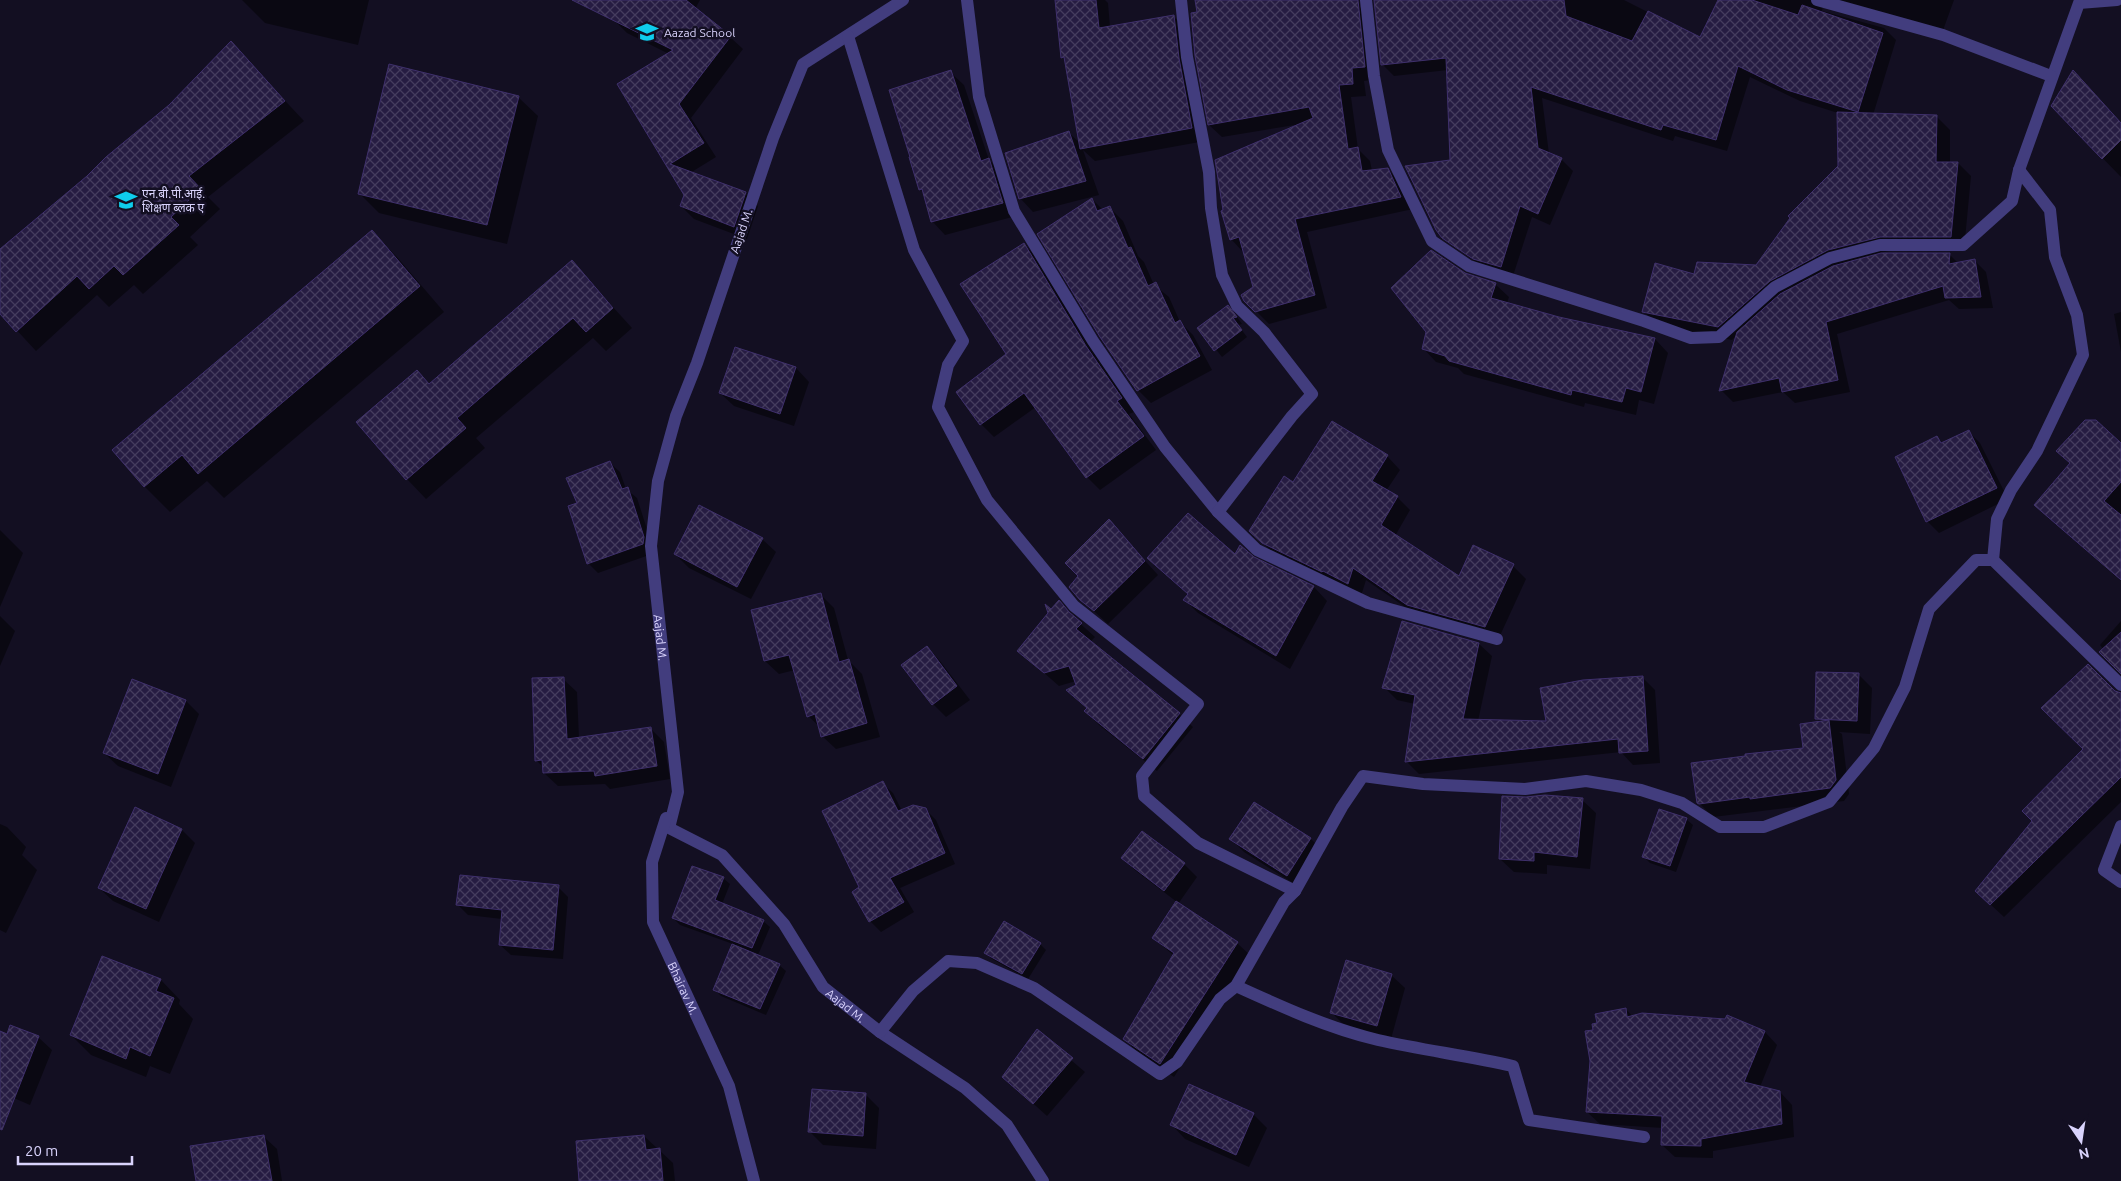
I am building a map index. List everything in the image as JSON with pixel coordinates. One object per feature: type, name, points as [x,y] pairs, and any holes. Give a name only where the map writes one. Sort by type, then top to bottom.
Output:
[{"type":"street","name":"Aajad M.","points":[[903,0],[803,64],[773,138],[697,363],[676,416],[658,481],[651,546],[678,792],[668,828],[722,855],[784,924],[822,987],[880,1032],[966,1088],[1007,1125],[1044,1181]]},
{"type":"street","points":[[967,0],[979,97],[1014,211],[1083,324],[1165,447],[1218,512],[1257,550],[1368,603],[1496,639]]},
{"type":"street","points":[[1181,0],[1187,57],[1209,172],[1211,208],[1222,275],[1237,306],[1264,332],[1312,394],[1292,416],[1218,512]]},
{"type":"street","points":[[1366,0],[1374,76],[1388,150],[1432,240],[1469,266],[1644,321],[1691,338],[1719,337],[1775,287],[1830,258],[1880,245],[1963,245],[2012,201],[2019,170],[2080,3],[2117,0]]},
{"type":"street","points":[[1817,0],[1943,35],[2052,76]]},
{"type":"street","points":[[848,36],[914,250],[963,341],[948,365],[938,407],[987,500],[1074,606],[1198,704],[1142,776],[1144,796],[1198,843],[1295,891]]},
{"type":"street","points":[[1993,560],[1997,520],[2011,490],[2037,452],[2082,355],[2077,315],[2055,257],[2050,210],[2019,170]]},
{"type":"street","points":[[880,1032],[913,991],[948,961],[977,963],[1034,988],[1160,1074],[1177,1062],[1220,999],[1236,986],[1284,902],[1295,891],[1342,807],[1362,776],[1423,784],[1526,789],[1586,781],[1641,790],[1682,803],[1720,827],[1764,827],[1829,802],[1874,748],[1905,687],[1930,609],[1976,560],[1993,560],[2121,685]]},
{"type":"street","name":"Bhairav M.","points":[[678,792],[664,824],[652,862],[653,922],[729,1086],[754,1181]]},
{"type":"street","points":[[2121,826],[2104,870],[2121,882]]},
{"type":"street","points":[[1236,986],[1299,1015],[1378,1040],[1465,1055],[1513,1066],[1530,1120],[1644,1137]]},
{"type":"building","points":[[572,0],[686,0],[731,36],[679,104],[704,143],[670,164],[746,192],[734,227],[680,206],[684,195],[617,84],[673,50]]},
{"type":"building","points":[[1055,0],[1096,0],[1099,28],[1174,15],[1179,58],[1192,128],[1080,149],[1064,57],[1061,58]]},
{"type":"building","points":[[1195,0],[1358,0],[1365,67],[1352,68],[1353,84],[1339,85],[1348,149],[1358,147],[1362,171],[1388,168],[1401,197],[1295,219],[1315,295],[1255,312],[1241,295],[1253,287],[1239,237],[1230,240],[1221,211],[1223,210],[1215,160],[1313,118],[1309,107],[1208,125],[1195,56],[1191,13],[1197,12]]},
{"type":"building","points":[[1374,0],[1564,0],[1566,16],[1632,41],[1648,11],[1700,37],[1718,0],[1752,0],[1798,15],[1802,5],[1883,33],[1858,112],[1787,90],[1738,66],[1716,140],[1663,125],[1661,130],[1531,87],[1538,148],[1562,158],[1538,214],[1520,206],[1501,267],[1473,259],[1442,238],[1436,230],[1405,166],[1450,160],[1446,58],[1381,65]]},
{"type":"building","points":[[231,41],[285,101],[189,176],[201,189],[171,217],[179,225],[123,275],[114,266],[89,289],[77,276],[16,332],[0,314],[0,249],[169,105]]},
{"type":"building","points":[[389,64],[519,96],[487,225],[358,194]]},
{"type":"building","points":[[951,70],[981,161],[989,158],[1003,203],[931,222],[922,189],[919,190],[889,90]]},
{"type":"building","points":[[2073,70],[2121,123],[2121,140],[2102,159],[2051,106]]},
{"type":"building","points":[[1837,112],[1937,115],[1936,162],[1958,162],[1951,237],[1880,237],[1828,250],[1770,281],[1718,327],[1642,312],[1655,263],[1694,274],[1697,262],[1756,265],[1790,218],[1788,216],[1838,166]]},
{"type":"building","points":[[1069,131],[1086,181],[1019,199],[1005,153]]},
{"type":"building","points":[[1092,198],[1097,211],[1110,206],[1128,248],[1131,247],[1148,286],[1156,282],[1175,323],[1180,320],[1200,356],[1137,391],[1100,337],[1037,234]]},
{"type":"building","points":[[372,230],[420,286],[198,474],[182,455],[144,487],[112,450]]},
{"type":"building","points":[[1024,243],[1086,346],[1122,398],[1117,401],[1144,436],[1086,478],[1024,393],[980,425],[956,392],[1006,354],[960,284]]},
{"type":"building","points":[[1431,250],[1465,273],[1496,283],[1491,298],[1559,317],[1655,338],[1641,392],[1626,388],[1622,402],[1572,390],[1571,395],[1449,361],[1445,356],[1422,349],[1426,332],[1391,288]]},
{"type":"building","points":[[1881,253],[1950,253],[1949,264],[1975,259],[1981,297],[1945,298],[1943,286],[1826,322],[1838,380],[1782,392],[1779,378],[1719,391],[1737,332],[1780,294],[1833,266]]},
{"type":"building","points":[[572,260],[613,308],[586,332],[573,318],[457,418],[466,428],[406,480],[356,422],[417,370],[429,384]]},
{"type":"building","points":[[1228,305],[1237,317],[1233,318],[1242,330],[1214,351],[1197,328]]},
{"type":"building","points":[[735,347],[796,367],[780,414],[719,393]]},
{"type":"building","points":[[2085,420],[2096,420],[2121,443],[2121,482],[2104,501],[2121,515],[2121,580],[2034,505],[2070,463],[2056,451]]},
{"type":"building","points":[[1332,421],[1388,455],[1372,481],[1398,496],[1381,525],[1459,576],[1473,545],[1514,564],[1485,627],[1407,605],[1353,568],[1348,584],[1262,543],[1249,531],[1284,476],[1293,482]]},
{"type":"building","points":[[1969,430],[1997,488],[1926,522],[1895,457],[1937,436],[1941,443]]},
{"type":"building","points":[[610,461],[622,489],[628,487],[644,537],[643,544],[587,564],[568,506],[577,503],[566,478]]},
{"type":"building","points":[[699,505],[763,538],[737,587],[674,554]]},
{"type":"building","points":[[1188,513],[1235,554],[1240,545],[1254,557],[1314,586],[1276,656],[1183,600],[1188,594],[1147,558]]},
{"type":"building","points":[[1109,519],[1145,561],[1094,611],[1080,600],[1069,587],[1078,576],[1065,563]]},
{"type":"building","points":[[821,593],[839,662],[849,659],[867,723],[821,737],[815,714],[807,717],[789,655],[764,661],[751,610]]},
{"type":"building","points":[[1059,600],[1082,623],[1076,629],[1180,713],[1143,759],[1084,711],[1087,708],[1066,690],[1076,685],[1069,666],[1044,673],[1017,651],[1048,613],[1045,604],[1051,609]]},
{"type":"building","points":[[1402,621],[1479,643],[1463,719],[1546,721],[1540,688],[1583,680],[1643,676],[1648,751],[1619,753],[1618,739],[1405,762],[1415,695],[1382,688]]},
{"type":"building","points":[[2121,632],[2121,674],[2099,652]]},
{"type":"building","points":[[927,646],[957,686],[932,705],[901,665]]},
{"type":"building","points":[[2088,664],[2115,691],[2121,693],[2121,777],[1990,905],[1975,891],[2032,821],[2022,811],[2083,749],[2041,708]]},
{"type":"building","points":[[1816,672],[1859,673],[1857,721],[1815,719]]},
{"type":"building","points":[[564,677],[567,739],[651,727],[657,766],[595,776],[594,771],[543,773],[542,760],[535,761],[532,678]]},
{"type":"building","points":[[132,679],[186,700],[158,774],[103,753]]},
{"type":"building","points":[[1829,720],[1836,780],[1830,788],[1750,799],[1750,797],[1697,803],[1691,763],[1745,756],[1745,754],[1803,748],[1800,724]]},
{"type":"building","points":[[883,781],[898,811],[913,805],[926,808],[945,853],[890,878],[904,902],[869,922],[852,892],[859,887],[822,811]]},
{"type":"building","points":[[1545,795],[1583,798],[1577,857],[1534,852],[1534,861],[1499,859],[1502,796],[1526,797]]},
{"type":"building","points":[[1254,802],[1311,838],[1287,876],[1229,839]]},
{"type":"building","points":[[135,807],[182,829],[146,909],[98,888]]},
{"type":"building","points":[[1659,809],[1687,818],[1670,866],[1642,857]]},
{"type":"building","points":[[1142,831],[1185,863],[1164,891],[1121,858]]},
{"type":"building","points":[[692,866],[724,877],[715,900],[764,920],[752,948],[672,918]]},
{"type":"building","points":[[460,875],[559,885],[553,950],[499,945],[502,910],[456,905]]},
{"type":"building","points":[[1176,901],[1238,942],[1160,1064],[1123,1039],[1174,953],[1152,938]]},
{"type":"building","points":[[1004,921],[1041,943],[1022,974],[984,953]]},
{"type":"building","points":[[732,944],[780,964],[760,1009],[713,990]]},
{"type":"building","points":[[102,956],[161,979],[156,991],[174,998],[150,1056],[130,1047],[126,1059],[70,1035]]},
{"type":"building","points":[[1346,960],[1392,974],[1377,1026],[1330,1013]]},
{"type":"building","points":[[1626,1008],[1627,1017],[1642,1013],[1725,1019],[1727,1015],[1765,1031],[1744,1082],[1780,1091],[1782,1124],[1701,1139],[1701,1146],[1661,1145],[1662,1116],[1586,1112],[1590,1061],[1585,1031],[1593,1030],[1592,1024],[1597,1023],[1595,1014]]},
{"type":"building","points":[[10,1025],[39,1036],[2,1130],[0,1129],[0,1031],[7,1034]]},
{"type":"building","points":[[1037,1029],[1073,1058],[1033,1104],[1002,1077]]},
{"type":"building","points":[[1189,1084],[1254,1113],[1236,1155],[1170,1125]]},
{"type":"building","points":[[812,1089],[866,1093],[863,1136],[808,1132]]},
{"type":"building","points":[[264,1135],[272,1181],[196,1181],[190,1146]]},
{"type":"building","points":[[644,1135],[646,1150],[660,1148],[663,1181],[579,1181],[576,1141]]},
{"type":"place","name":"Aazad School","points":[[647,32]]},
{"type":"place","name":"एन.बी.पी.आई. शिक्षण ब्लक ए","points":[[126,200]]}]
